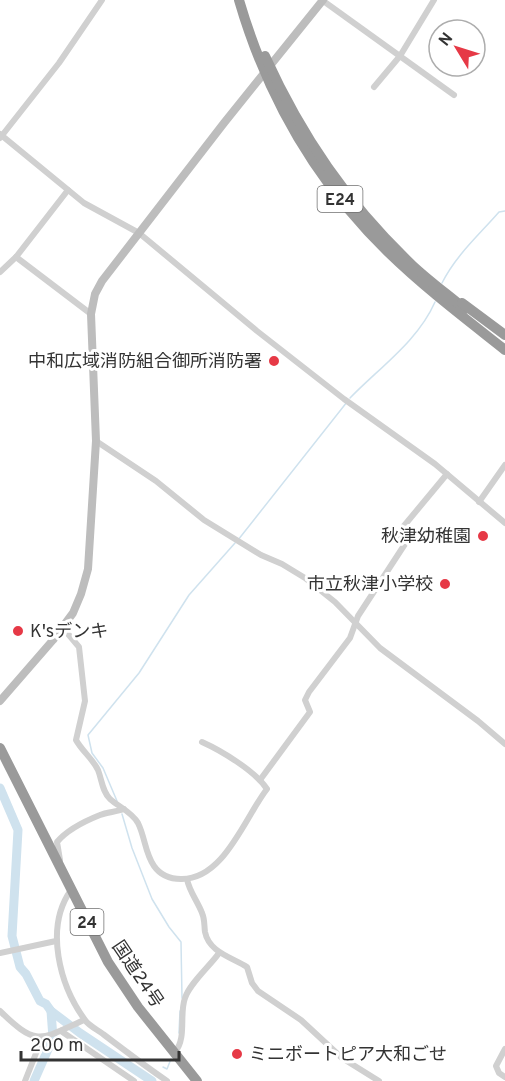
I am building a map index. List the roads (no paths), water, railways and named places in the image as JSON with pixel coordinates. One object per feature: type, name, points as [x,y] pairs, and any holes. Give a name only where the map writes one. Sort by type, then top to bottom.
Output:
[{"type":"highway","name":"E24","points":[[241,0],[274,76],[309,141],[339,184],[370,221],[414,267],[505,341]]},
{"type":"highway","name":"E24","points":[[241,0],[256,52],[281,107],[295,133],[333,189],[365,228],[409,272],[505,350]]},
{"type":"highway","points":[[432,282],[505,335]]},
{"type":"highway","name":"国道24号","points":[[0,748],[70,890],[118,978],[197,1081]]},
{"type":"street","points":[[102,0],[59,63],[1,136],[84,203],[139,233],[257,331],[344,399],[447,474],[505,523]]},
{"type":"street","points":[[0,701],[63,628],[73,613],[88,569],[96,441],[91,314],[95,294],[102,280],[323,0],[454,95]]},
{"type":"street","points":[[374,87],[399,56],[434,0]]},
{"type":"street","points":[[0,272],[16,257],[68,190]]},
{"type":"street","points":[[16,257],[91,314]]},
{"type":"street","points":[[96,441],[156,482],[204,520],[261,555],[305,578],[335,602],[380,648],[505,744]]},
{"type":"street","points":[[479,502],[505,465]]},
{"type":"street","points":[[260,780],[310,712],[305,700],[309,692],[350,638],[358,616],[405,544],[398,533],[447,474]]},
{"type":"street","points":[[63,628],[79,647],[85,701],[76,740],[97,768],[102,786],[109,798],[133,816],[138,823],[148,856],[161,874],[168,878],[195,877],[217,863],[233,843],[267,789],[260,780],[213,747],[202,742]]},
{"type":"street","points":[[63,875],[57,842],[63,834],[102,814],[122,809]]},
{"type":"street","points":[[187,879],[202,912],[205,933],[210,944],[219,952],[246,967],[258,991],[301,1020],[342,1058],[379,1081]]},
{"type":"street","points":[[70,890],[65,898],[56,941],[61,967],[74,1002],[84,1016],[82,1021]]},
{"type":"street","points":[[2,951],[56,941]]},
{"type":"street","points":[[175,1052],[179,1047],[182,1011],[188,992],[219,952]]},
{"type":"street","points":[[1,1014],[24,1033],[45,1037],[82,1021]]},
{"type":"street","points":[[82,1021],[167,1081]]},
{"type":"street","points":[[61,1030],[134,1081]]},
{"type":"street","points":[[25,1081],[45,1037]]},
{"type":"street","points":[[505,1049],[496,1066],[505,1077]]},
{"type":"waterway","points":[[442,283],[468,246],[499,212],[505,211]]},
{"type":"waterway","points":[[350,398],[408,342],[428,316],[435,302]]},
{"type":"waterway","points":[[238,540],[347,402]]},
{"type":"waterway","points":[[117,801],[103,768],[92,753],[88,735],[139,673],[189,595],[235,543]]},
{"type":"waterway","points":[[0,788],[18,830],[12,936],[20,967],[40,1001],[46,1004],[51,1011],[152,1081]]},
{"type":"waterway","points":[[122,814],[132,848],[152,899],[181,942],[182,998]]},
{"type":"waterway","points":[[34,1081],[53,1038],[51,1011]]},
{"type":"waterway","points":[[179,1033],[180,1011]]},
{"type":"waterway","points":[[163,1067],[167,1069],[171,1059]]},
{"type":"place","name":"中和広域消防組合御所消防署","points":[[274,361]]},
{"type":"place","name":"秋津幼稚園","points":[[483,536]]},
{"type":"place","name":"市立秋津小学校","points":[[445,584]]},
{"type":"place","name":"K'sデンキ","points":[[18,631]]},
{"type":"place","name":"ミニボートピア大和ごせ","points":[[237,1054]]}]
